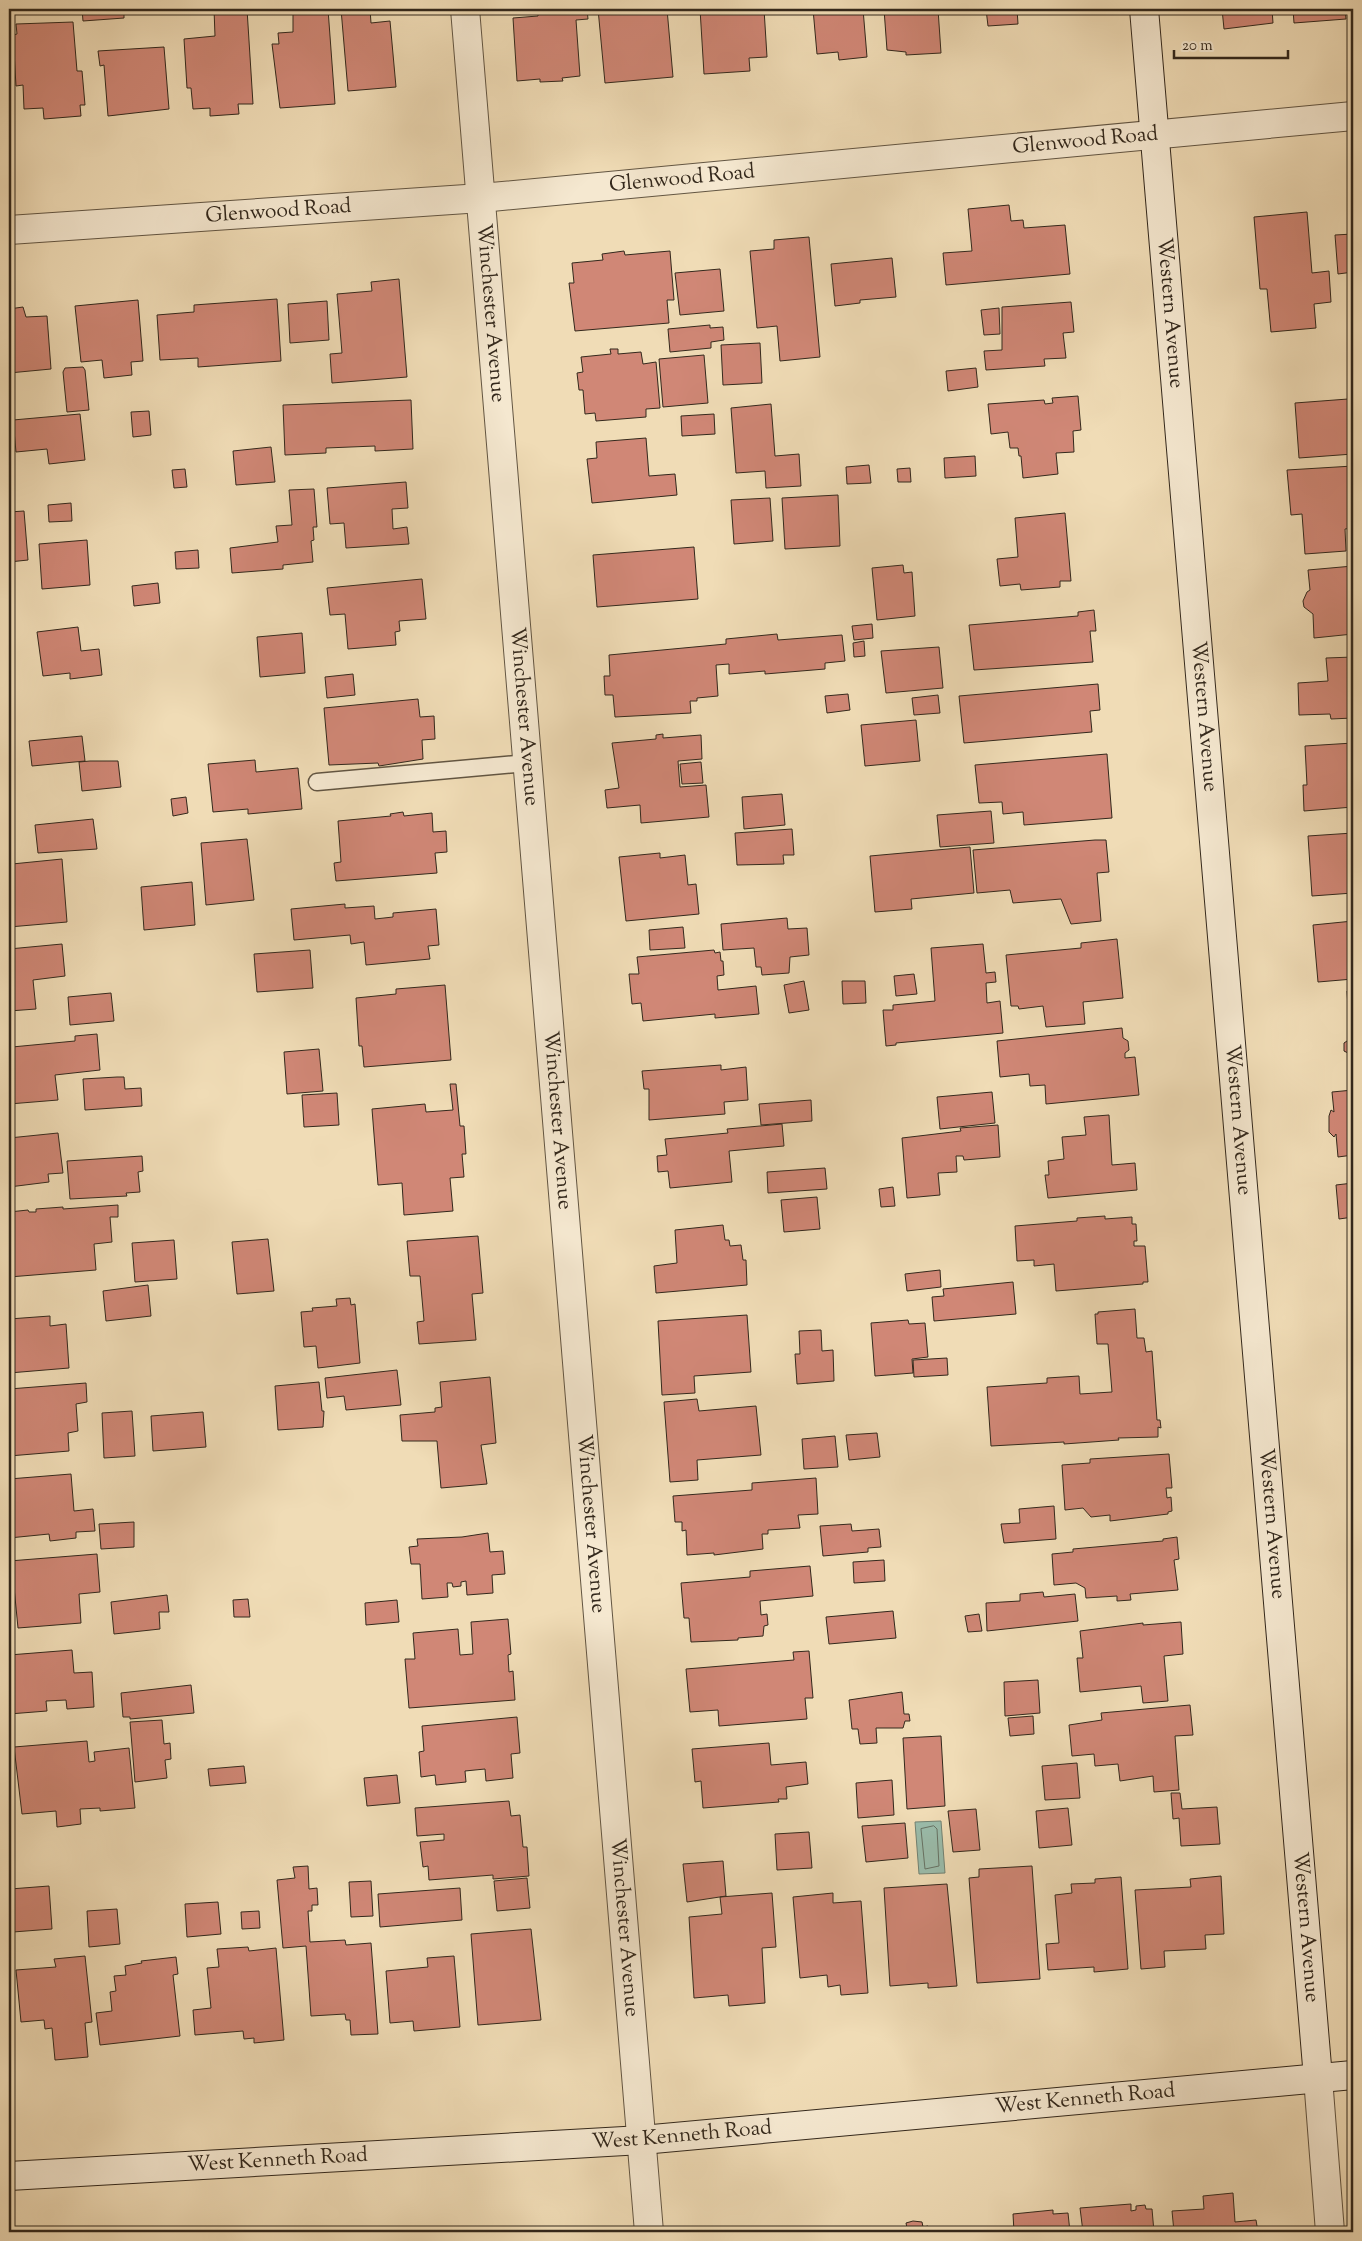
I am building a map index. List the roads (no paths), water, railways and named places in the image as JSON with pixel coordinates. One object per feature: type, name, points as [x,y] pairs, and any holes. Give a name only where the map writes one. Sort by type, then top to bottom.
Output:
[{"type":"street","name":"Winchester Avenue","points":[[465,9],[649,2232]]},
{"type":"street","name":"Western Avenue","points":[[1144,9],[1330,2232]]},
{"type":"street","name":"Glenwood Road","points":[[9,230],[481,198],[1154,133],[1353,116]]},
{"type":"street","name":"West Kenneth Road","points":[[9,2176],[642,2140],[1353,2075]]},
{"type":"lane","points":[[317,782],[527,763]]},
{"type":"water","points":[[941,1821],[945,1873],[919,1874],[915,1822]]}]
